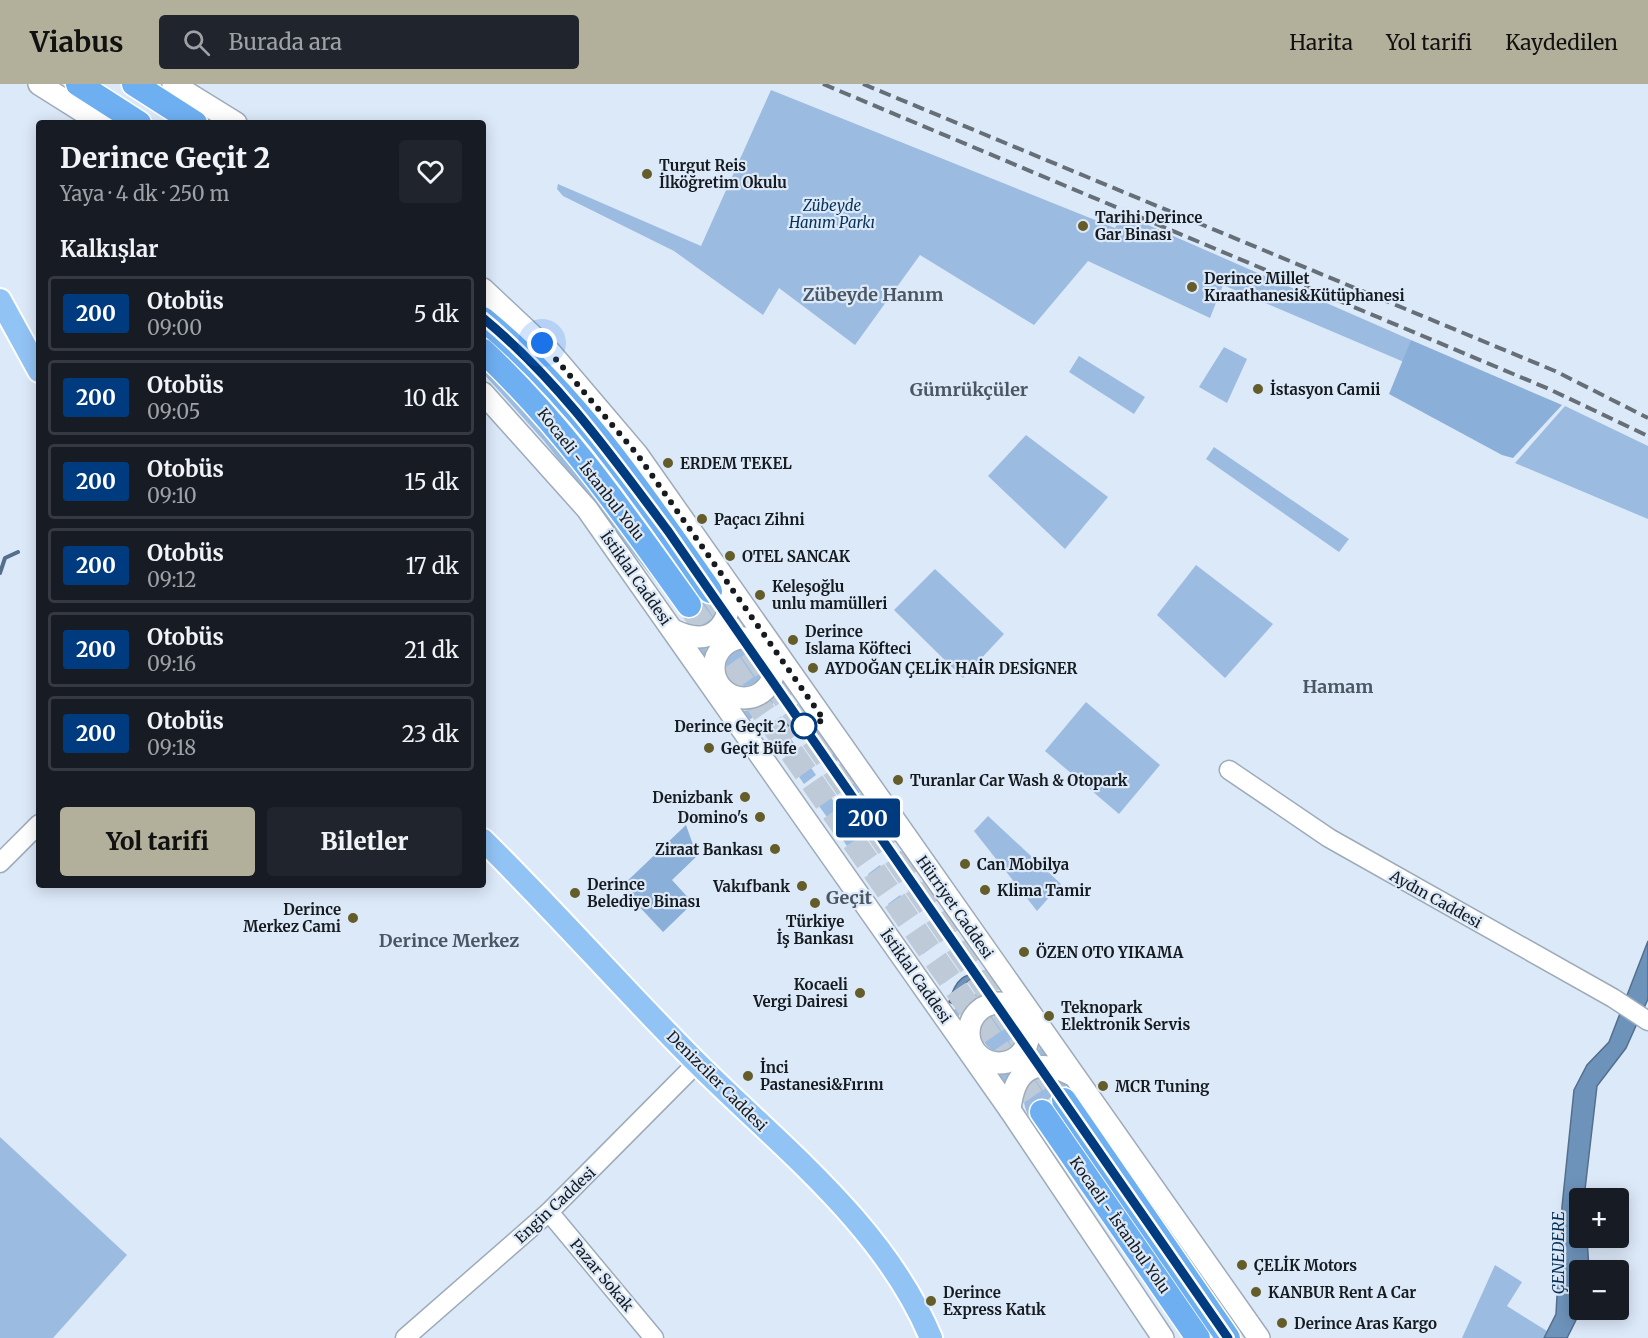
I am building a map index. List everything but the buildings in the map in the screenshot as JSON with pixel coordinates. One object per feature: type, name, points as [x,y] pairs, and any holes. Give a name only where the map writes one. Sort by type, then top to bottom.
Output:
[{"type":"highway","points":[[78,84],[134,120]]},
{"type":"highway","points":[[134,84],[190,120]]},
{"type":"highway","points":[[486,322],[533,364],[577,412],[721,590]]},
{"type":"highway","name":"Kocaeli - İstanbul Yolu","points":[[486,354],[519,385],[560,430],[603,484],[689,605]]},
{"type":"highway","points":[[1064,1100],[1228,1338]]},
{"type":"highway","name":"Kocaeli - İstanbul Yolu","points":[[1042,1112],[1198,1338]]},
{"type":"main road","points":[[39,84],[95,120]]},
{"type":"main road","points":[[173,84],[231,120]]},
{"type":"main road","name":"Hürriyet Caddesi","points":[[486,292],[532,333],[596,404],[637,454],[721,590],[769,645],[807,696],[1014,992],[1029,1018],[1258,1338]]},
{"type":"main road","points":[[0,300],[36,366]]},
{"type":"main road","name":"İstiklal Caddesi","points":[[486,396],[587,509],[718,690],[749,738],[1010,1110],[1163,1338]]},
{"type":"main road","points":[[673,630],[689,636],[716,632],[727,620],[721,590]]},
{"type":"main road","points":[[750,638],[769,645],[773,677],[762,693],[742,699],[718,690],[714,664],[723,646],[730,641],[750,638]]},
{"type":"main road","name":"Denizciler Caddesi","points":[[486,843],[697,1063],[838,1199],[916,1306],[931,1338]]},
{"type":"main road","points":[[1002,1003],[1011,1005],[1029,1018],[1029,1038],[1019,1056],[1010,1061],[990,1062],[970,1052],[968,1031],[970,1022],[983,1007],[1002,1003]]},
{"type":"main road","points":[[1010,1110],[1014,1084],[1026,1071],[1047,1065],[1056,1066],[1072,1075]]},
{"type":"street","name":"Aydın Caddesi","points":[[1229,770],[1329,838],[1613,998],[1647,1020]]},
{"type":"street","points":[[0,863],[36,827]]},
{"type":"street","name":"Engin Caddesi","points":[[405,1338],[549,1212],[697,1063]]},
{"type":"street","name":"Pazar Sokak","points":[[549,1212],[654,1338]]},
{"type":"green space","name":"Zübeyde Hanım Parkı","points":[[771,90],[1115,228],[1123,214],[1411,340],[1404,362],[1223,285],[1210,318],[1088,261],[1034,325],[920,255],[855,345],[779,288],[763,315],[674,251],[563,196],[557,189],[558,184],[701,246]]},
{"type":"green space","points":[[1224,347],[1247,359],[1227,403],[1199,387]]},
{"type":"green space","points":[[1079,356],[1145,397],[1134,414],[1069,372]]},
{"type":"green space","points":[[486,367],[554,439],[681,612],[720,586],[725,596],[712,625],[697,627],[686,620],[544,441],[486,376]]},
{"type":"green space","points":[[1565,406],[1648,446],[1648,519],[1515,463]]},
{"type":"green space","points":[[1026,435],[1108,497],[1065,549],[988,476]]},
{"type":"green space","points":[[1214,447],[1349,539],[1339,552],[1206,459]]},
{"type":"green space","points":[[1196,565],[1273,624],[1225,678],[1157,615]]},
{"type":"green space","points":[[935,569],[1004,634],[963,678],[894,610]]},
{"type":"green space","points":[[737,611],[748,627],[734,631],[716,641],[704,657],[694,644]]},
{"type":"green space","points":[[745,648],[759,653],[764,667],[759,681],[745,686],[731,681],[726,667],[731,653]]},
{"type":"green space","points":[[784,679],[792,690],[749,720],[742,711],[768,702],[778,692]]},
{"type":"green space","points":[[1086,702],[1160,765],[1119,814],[1045,751]]},
{"type":"green space","points":[[808,717],[821,736],[809,744],[796,726]]},
{"type":"green space","points":[[787,733],[800,752],[788,760],[775,742]]},
{"type":"green space","points":[[825,741],[838,760],[826,769],[813,750]]},
{"type":"green space","points":[[803,756],[816,775],[804,784],[791,765]]},
{"type":"green space","points":[[847,773],[860,792],[849,801],[836,782]]},
{"type":"green space","points":[[825,790],[839,808],[827,817],[813,798]]},
{"type":"green space","points":[[869,803],[882,821],[870,830],[857,811]]},
{"type":"green space","points":[[988,816],[1061,884],[1037,911],[974,831]]},
{"type":"green space","points":[[846,819],[859,838],[847,846],[834,827]]},
{"type":"green space","points":[[901,851],[914,870],[902,878],[889,859]]},
{"type":"green space","points":[[880,865],[893,884],[881,893],[868,874]]},
{"type":"green space","points":[[920,881],[933,900],[921,908],[908,890]]},
{"type":"green space","points":[[900,895],[913,914],[901,922],[888,904]]},
{"type":"green space","points":[[942,912],[955,931],[943,939],[930,920]]},
{"type":"green space","points":[[922,926],[935,945],[923,954],[910,935]]},
{"type":"green space","points":[[963,941],[976,960],[964,969],[951,950]]},
{"type":"green space","points":[[943,955],[956,974],[944,983],[931,964]]},
{"type":"green space","points":[[996,979],[1003,988],[988,991],[975,998],[960,1013],[957,1020],[951,1012]]},
{"type":"green space","points":[[1001,1014],[1008,1015],[1014,1020],[1019,1026],[1019,1040],[1014,1046],[1008,1051],[1001,1052],[994,1051],[988,1046],[983,1040],[982,1033],[983,1026],[988,1020],[994,1015]]},
{"type":"green space","points":[[1040,1039],[1054,1060],[1009,1093],[994,1073],[1010,1070],[1023,1064],[1032,1054]]},
{"type":"green space","points":[[1042,1074],[1071,1082],[1028,1115],[1024,1102],[1025,1091],[1031,1082]]},
{"type":"green space","points":[[0,1137],[127,1255],[53,1338],[0,1338]]},
{"type":"green space","points":[[1495,1265],[1522,1282],[1507,1306],[1547,1331],[1544,1338],[1462,1338]]},
{"type":"shaded area","points":[[1411,340],[1562,405],[1513,458],[1502,455],[1389,394]]},
{"type":"shaded area","points":[[796,705],[802,707],[788,726],[770,732],[760,730],[761,725],[783,722]]},
{"type":"shaded area","points":[[686,825],[697,856],[672,880],[693,903],[663,932],[621,887]]},
{"type":"shaded area","points":[[1648,941],[1648,999],[1626,1048],[1597,1086],[1585,1188],[1569,1188],[1569,1248],[1588,1248],[1588,1260],[1569,1260],[1569,1320],[1576,1320],[1567,1338],[1544,1338],[1556,1314],[1562,1207],[1574,1090],[1587,1065],[1609,1042]]},
{"type":"shaded area","points":[[987,971],[988,977],[975,978],[965,983],[954,1004],[949,1002],[958,982],[966,976]]},
{"type":"waterway","points":[[0,573],[5,558],[18,552]]},
{"type":"tunnel","points":[[710,591],[1064,1100]]},
{"type":"tunnel","points":[[689,605],[1042,1112]]},
{"type":"railway","points":[[823,84],[1549,389],[1648,436]]},
{"type":"railway","points":[[863,84],[1555,371],[1648,418]]},
{"type":"bus line","name":"200","points":[[486,321],[533,364],[577,412],[668,531],[1228,1338]]},
{"type":"place","name":"Turgut Reis İlköğretim Okulu","points":[[647,174]]},
{"type":"place","name":"Tarihi Derince Gar Binası","points":[[1083,226]]},
{"type":"place","name":"Derince Millet Kıraathanesi&Kütüphanesi","points":[[1192,287]]},
{"type":"place","name":"İstasyon Camii","points":[[1258,389]]},
{"type":"place","name":"ERDEM TEKEL","points":[[668,463]]},
{"type":"place","name":"Paçacı Zihni","points":[[702,519]]},
{"type":"place","name":"OTEL SANCAK","points":[[730,556]]},
{"type":"place","name":"Keleşoğlu unlu mamülleri","points":[[760,595]]},
{"type":"place","name":"Derince Islama Köfteci","points":[[793,640]]},
{"type":"place","name":"AYDOĞAN ÇELİK HAİR DESİGNER","points":[[813,668]]},
{"type":"place","name":"Derince Geçit 2","points":[[804,726]]},
{"type":"place","name":"Geçit Büfe","points":[[709,748]]},
{"type":"place","name":"Turanlar Car Wash & Otopark","points":[[898,780]]},
{"type":"place","name":"Denizbank","points":[[745,797]]},
{"type":"place","name":"Domino's","points":[[760,817]]},
{"type":"place","name":"Ziraat Bankası","points":[[775,849]]},
{"type":"place","name":"Can Mobilya","points":[[965,864]]},
{"type":"place","name":"Vakıfbank","points":[[802,886]]},
{"type":"place","name":"Klima Tamir","points":[[985,890]]},
{"type":"place","name":"Derince Belediye Binası","points":[[575,893]]},
{"type":"place","name":"Türkiye İş Bankası","points":[[815,903]]},
{"type":"place","name":"Derince Merkez Cami","points":[[353,918]]},
{"type":"place","name":"ÖZEN OTO YIKAMA","points":[[1024,952]]},
{"type":"place","name":"Kocaeli Vergi Dairesi","points":[[860,993]]},
{"type":"place","name":"Teknopark Elektronik Servis","points":[[1049,1016]]},
{"type":"place","name":"İnci Pastanesi&Fırını","points":[[748,1076]]},
{"type":"place","name":"MCR Tuning","points":[[1103,1086]]},
{"type":"place","name":"ÇELİK Motors","points":[[1242,1265]]},
{"type":"place","name":"KANBUR Rent A Car","points":[[1256,1292]]},
{"type":"place","name":"Derince Express Katık","points":[[931,1301]]},
{"type":"place","name":"Derince Aras Kargo","points":[[1282,1323]]},
{"type":"district","name":"Zübeyde Hanım","points":[[873,294]]},
{"type":"district","name":"Gümrükçüler","points":[[969,389]]},
{"type":"district","name":"Hamam","points":[[1338,686]]},
{"type":"district","name":"Geçit","points":[[849,897]]},
{"type":"district","name":"Derince Merkez","points":[[449,940]]},
{"type":"route","points":[[542,343],[572,375],[637,454],[824,720],[804,726]]},
{"type":"water label","name":"ÇENEDERE","points":[[1558,1253]]}]
